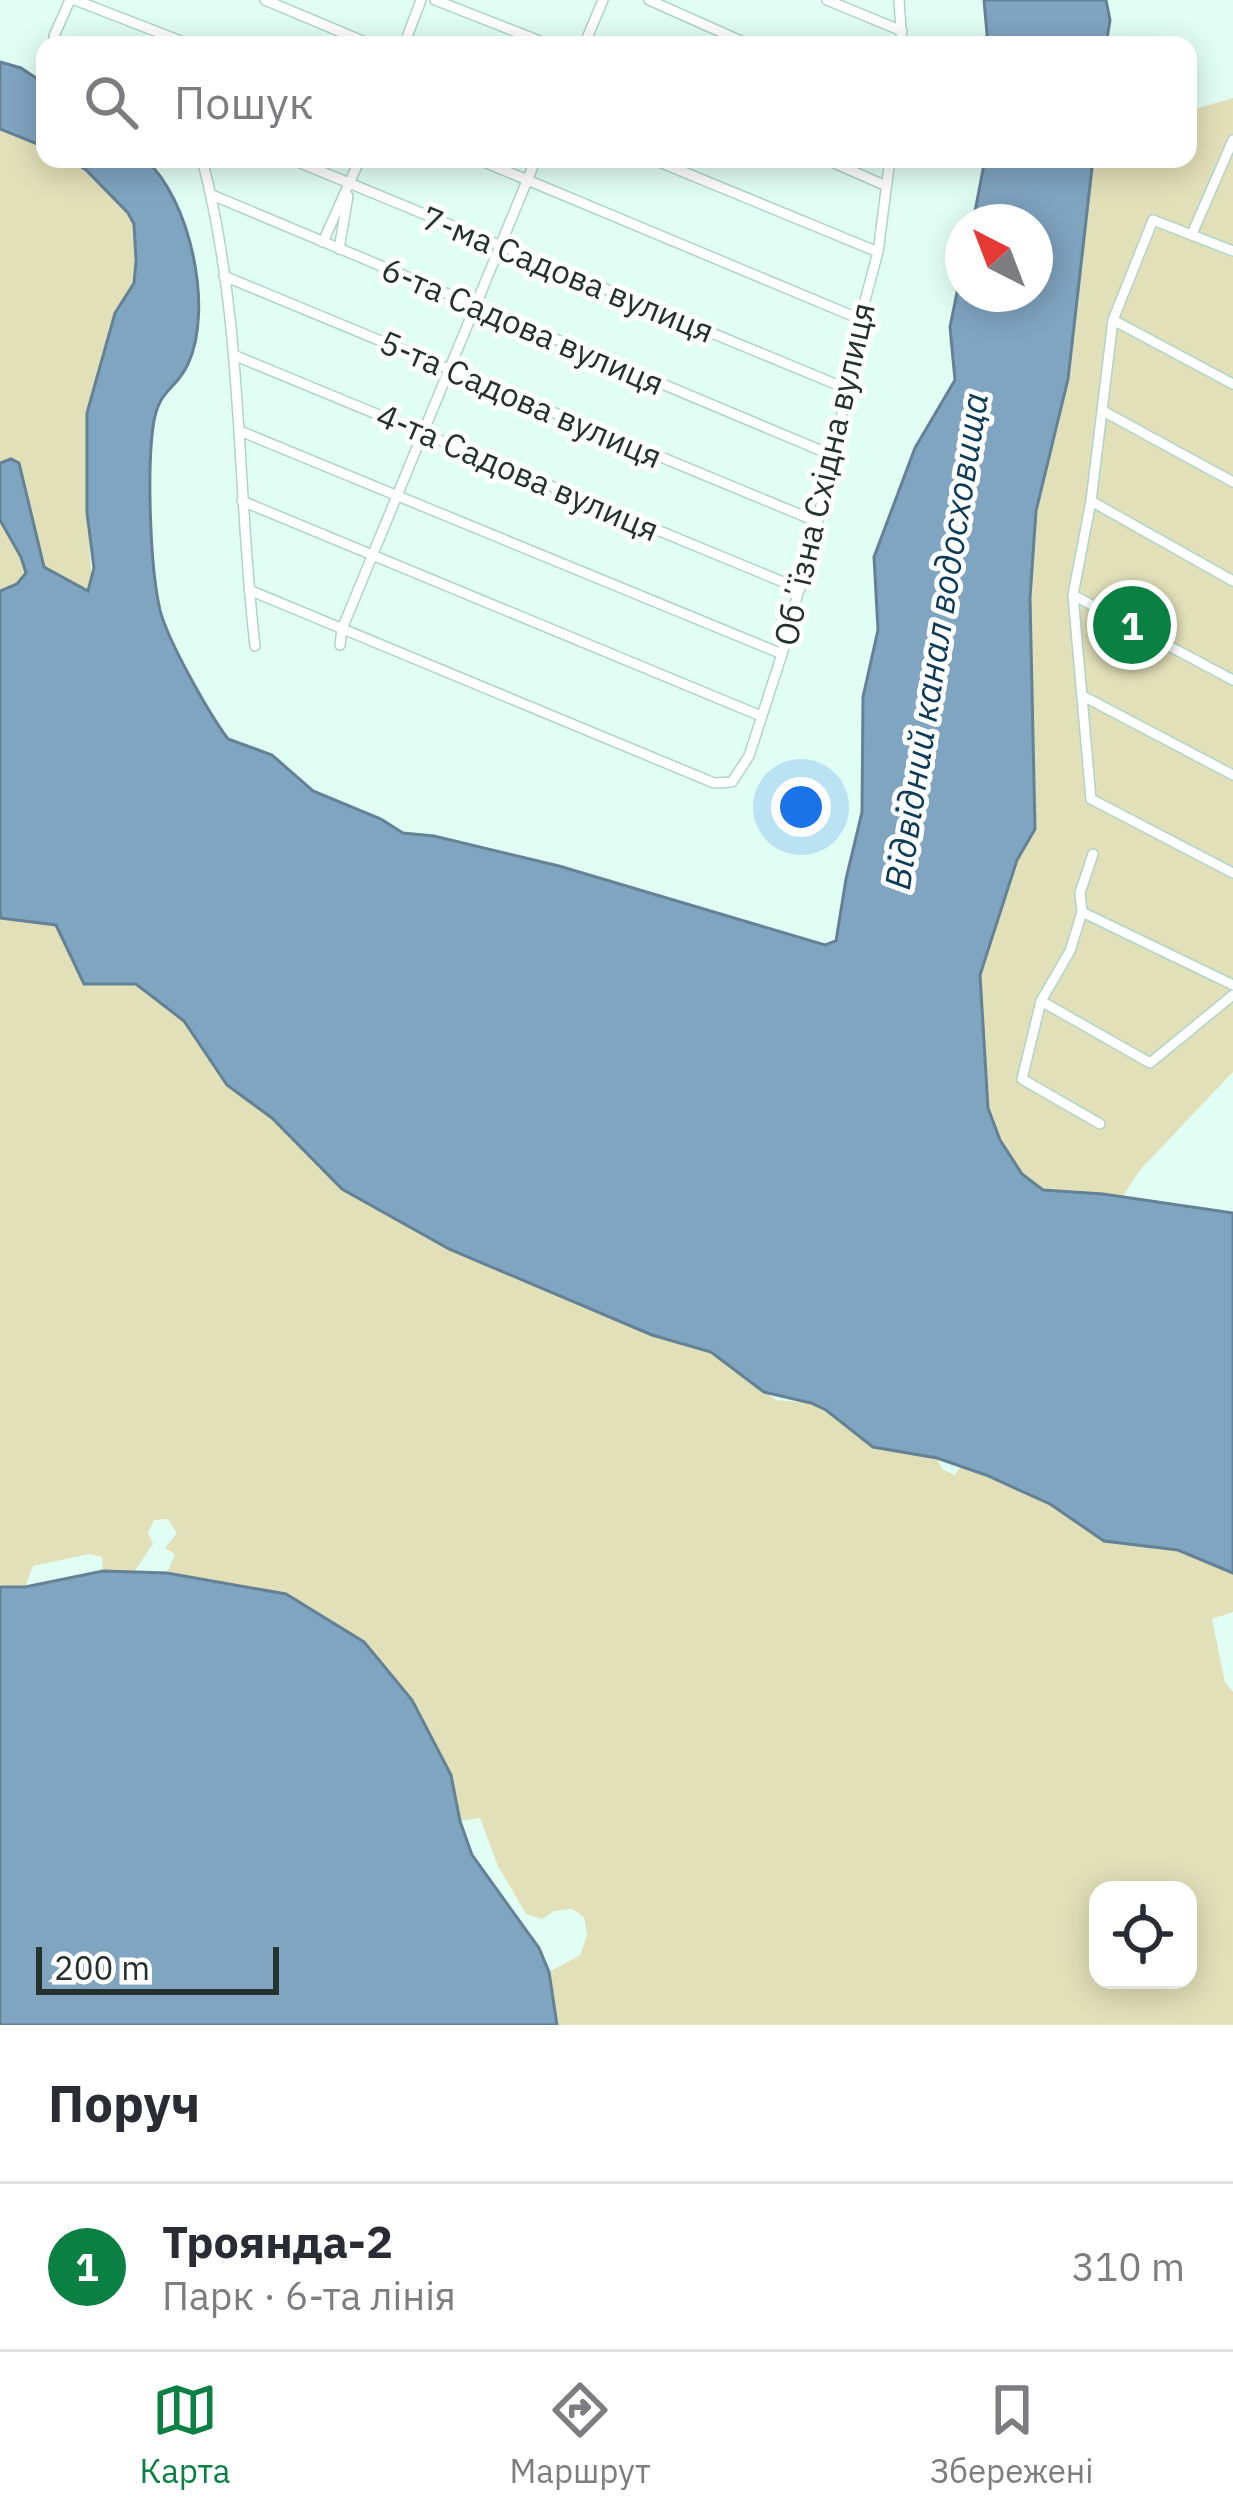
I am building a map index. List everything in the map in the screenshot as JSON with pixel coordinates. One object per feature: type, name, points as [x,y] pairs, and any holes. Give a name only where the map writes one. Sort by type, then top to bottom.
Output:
[{"type":"street","points":[[55,36],[73,0],[167,36]]},
{"type":"street","points":[[265,0],[351,36]]},
{"type":"street","points":[[408,36],[422,0]]},
{"type":"street","points":[[435,0],[527,36]]},
{"type":"street","points":[[588,36],[603,0]]},
{"type":"street","points":[[650,0],[730,36]]},
{"type":"street","points":[[827,0],[902,31]]},
{"type":"street","points":[[899,0],[902,36]]},
{"type":"street","points":[[1192,234],[1228,164],[1233,140]]},
{"type":"street","points":[[204,168],[236,356],[255,646]]},
{"type":"street","name":"7-ма Садова вулиця","points":[[311,168],[845,388]]},
{"type":"street","points":[[323,242],[357,168]]},
{"type":"street","points":[[499,168],[860,319]]},
{"type":"street","points":[[340,645],[342,629],[532,168]]},
{"type":"street","points":[[674,168],[878,252]]},
{"type":"street","points":[[845,168],[884,185]]},
{"type":"street","name":"Обʼїзна Східна вулиця","points":[[342,629],[714,783],[732,782],[749,756],[818,522],[878,252],[888,168]]},
{"type":"street","points":[[339,249],[350,185]]},
{"type":"street","name":"6-та Садова вулиця","points":[[212,195],[833,456]]},
{"type":"street","points":[[1233,251],[1154,220],[1113,320],[1091,501],[1073,595],[1091,800],[1233,873]]},
{"type":"street","name":"5-та Садова вулиця","points":[[224,276],[818,522]]},
{"type":"street","points":[[1113,320],[1233,384]]},
{"type":"street","name":"4-та Садова вулиця","points":[[236,356],[800,589]]},
{"type":"street","points":[[1102,411],[1233,482]]},
{"type":"street","points":[[240,431],[782,654]]},
{"type":"street","points":[[242,501],[761,716]]},
{"type":"street","points":[[1091,501],[1233,581]]},
{"type":"street","points":[[249,590],[342,629]]},
{"type":"street","points":[[1073,595],[1233,680]]},
{"type":"street","points":[[1083,696],[1233,775]]},
{"type":"street","points":[[1093,854],[1080,892],[1082,911],[1070,951],[1041,1000],[1022,1078],[1100,1124]]},
{"type":"street","points":[[1082,911],[1233,985]]},
{"type":"street","points":[[1041,1000],[1150,1063],[1233,995]]},
{"type":"shaded area","points":[[1233,98],[1233,1072],[1140,1170],[1123,1196],[1043,1190],[1022,1174],[1000,1140],[988,1108],[980,975],[1017,860],[1035,829],[1030,598],[1036,511],[1068,379],[1092,168],[1197,168],[1197,108]]},
{"type":"shaded area","points":[[0,129],[36,143],[36,168],[81,168],[128,213],[134,224],[134,283],[87,413],[92,583],[88,592],[45,581],[0,652]]},
{"type":"shaded area","points":[[0,918],[56,925],[84,984],[136,984],[184,1021],[227,1085],[272,1118],[342,1189],[464,1256],[540,1284],[652,1335],[711,1352],[776,1400],[811,1403],[826,1410],[872,1447],[937,1458],[942,1469],[955,1475],[961,1466],[1050,1504],[1089,1532],[1178,1550],[1233,1573],[1233,1612],[1212,1619],[1225,1682],[1233,1692],[1233,2025],[557,2025],[549,1972],[580,1955],[587,1935],[584,1917],[572,1909],[554,1911],[542,1919],[526,1914],[498,1866],[480,1818],[460,1821],[451,1775],[412,1700],[364,1642],[287,1594],[167,1573],[175,1554],[165,1548],[177,1533],[168,1519],[154,1520],[148,1533],[153,1544],[134,1572],[103,1571],[102,1557],[89,1554],[33,1566],[25,1587],[0,1587]]},
{"type":"water","points":[[984,0],[1106,0],[1107,36],[987,36]]},
{"type":"water","points":[[0,62],[36,78],[36,143],[0,129]]},
{"type":"water","name":"Відвідний канал водосховища","points":[[83,168],[153,168],[174,200],[193,256],[199,314],[195,341],[183,373],[159,405],[153,427],[152,545],[164,623],[228,739],[272,755],[313,791],[403,833],[559,866],[825,945],[836,941],[862,812],[863,697],[878,630],[874,557],[915,448],[955,380],[953,312],[1053,312],[1053,204],[976,204],[983,168],[1092,168],[1068,379],[1036,511],[1030,598],[1035,829],[1017,860],[980,975],[988,1108],[1000,1140],[1022,1174],[1043,1190],[1233,1213],[1233,1573],[1178,1550],[1104,1541],[1050,1504],[986,1475],[937,1458],[873,1447],[826,1410],[764,1392],[711,1352],[652,1335],[449,1249],[342,1189],[272,1118],[227,1085],[184,1021],[136,984],[84,984],[56,925],[0,918],[0,591],[17,584],[26,573],[0,520],[0,463],[11,459],[19,463],[44,567],[88,591],[94,568],[87,513],[87,413],[115,313],[134,283],[134,224]]},
{"type":"water","points":[[103,1571],[167,1573],[286,1594],[364,1642],[412,1700],[451,1775],[472,1855],[539,1948],[549,1972],[557,2025],[0,2025],[0,1587],[25,1587]]},
{"type":"place","name":"Троянда-2","points":[[1132,625]]}]
